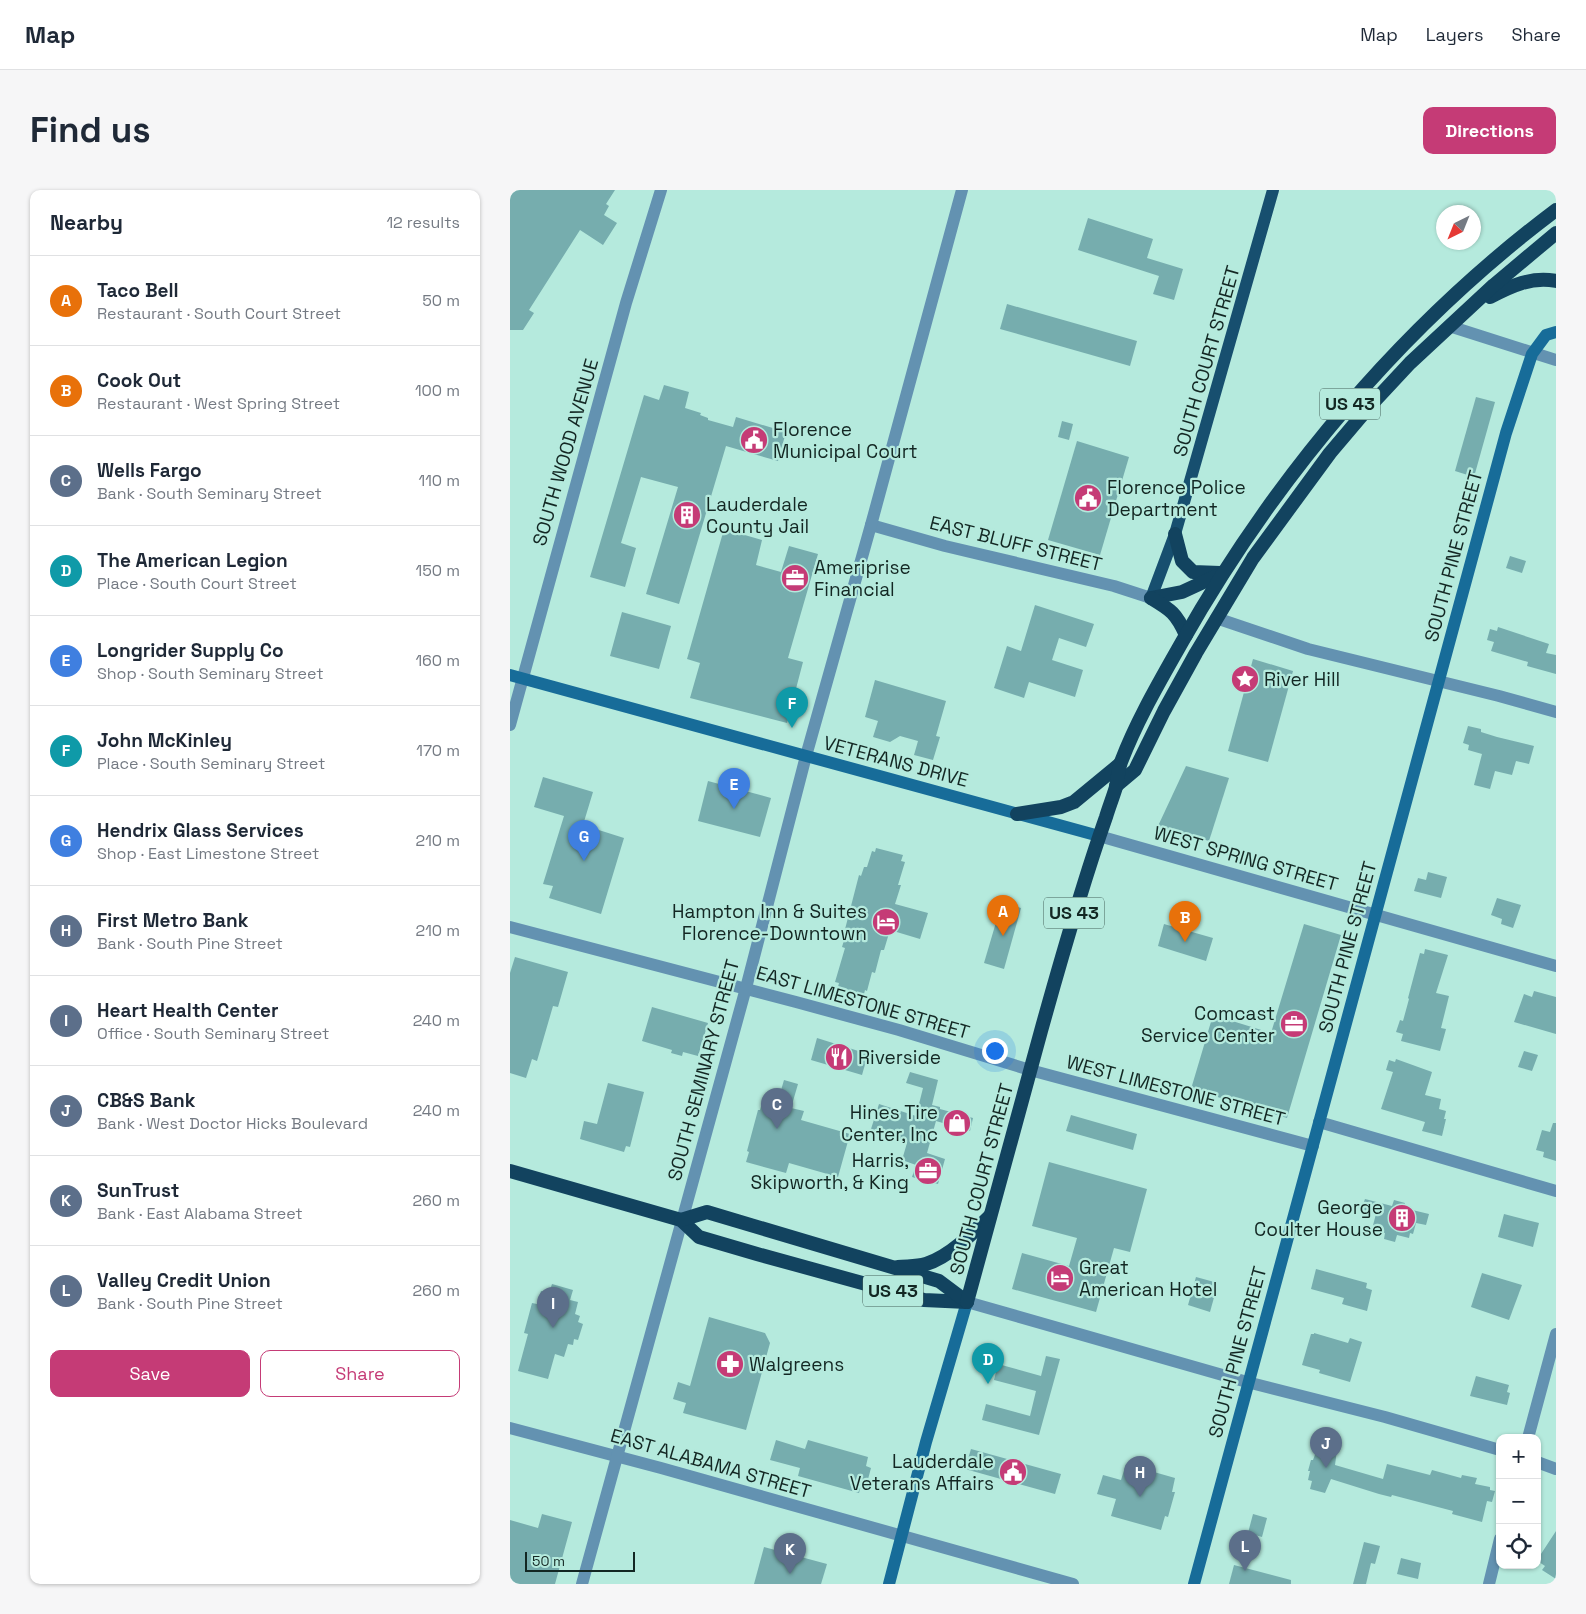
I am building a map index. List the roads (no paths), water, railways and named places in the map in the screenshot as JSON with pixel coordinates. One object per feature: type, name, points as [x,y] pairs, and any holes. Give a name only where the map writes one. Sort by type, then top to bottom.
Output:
[{"type":"highway","name":"US 43","points":[[1116,786],[1120,764],[1144,711],[1186,634],[1223,573],[1284,485],[1328,429],[1411,337],[1489,265],[1556,210]]},
{"type":"highway","name":"US 43","points":[[1116,786],[1135,770],[1164,711],[1216,618],[1253,558],[1330,453],[1410,363],[1469,308],[1556,233]]},
{"type":"highway","points":[[1469,308],[1511,286],[1543,278],[1556,281]]},
{"type":"highway","points":[[1175,534],[1182,561],[1193,572],[1223,573]]},
{"type":"highway","points":[[1151,598],[1182,592],[1223,573]]},
{"type":"highway","points":[[1151,598],[1171,610],[1186,634]]},
{"type":"highway","points":[[1017,814],[1062,807],[1074,802],[1120,764]]},
{"type":"highway","name":"SOUTH COURT STREET","points":[[967,1302],[1074,912],[1116,786]]},
{"type":"highway","name":"US 43","points":[[510,1171],[682,1220],[699,1236],[749,1251],[924,1300],[967,1302]]},
{"type":"highway","name":"US 43","points":[[682,1220],[706,1212],[893,1268],[925,1264],[936,1259],[972,1234],[990,1216]]},
{"type":"highway","points":[[893,1268],[939,1281],[967,1302]]},
{"type":"main road","name":"SOUTH COURT STREET","points":[[1151,598],[1175,534],[1273,190]]},
{"type":"main road","name":"SOUTH PINE STREET","points":[[1194,1584],[1247,1382],[1313,1146],[1506,433],[1532,354],[1546,335],[1556,332]]},
{"type":"main road","name":"VETERANS DRIVE","points":[[516,677],[1099,836]]},
{"type":"main road","name":"SOUTH COURT STREET","points":[[889,1584],[926,1442],[967,1302]]},
{"type":"street","name":"SOUTH WOOD AVENUE","points":[[510,725],[516,677],[660,190]]},
{"type":"street","name":"SOUTH SEMINARY STREET","points":[[582,1584],[746,988],[806,756],[962,190]]},
{"type":"street","points":[[1449,326],[1532,354],[1556,360]]},
{"type":"street","name":"EAST BLUFF STREET","points":[[871,525],[945,546],[1114,586],[1151,598]]},
{"type":"street","points":[[1216,618],[1308,649],[1556,712]]},
{"type":"street","name":"WEST SPRING STREET","points":[[1099,836],[1556,966]]},
{"type":"street","name":"EAST LIMESTONE STREET","points":[[510,927],[899,1030],[1030,1070]]},
{"type":"street","name":"WEST LIMESTONE STREET","points":[[1030,1070],[1313,1146]]},
{"type":"street","points":[[1319,1122],[1556,1191]]},
{"type":"street","points":[[967,1302],[1247,1382],[1385,1417],[1496,1449]]},
{"type":"street","points":[[1529,1434],[1556,1334]]},
{"type":"street","name":"EAST ALABAMA STREET","points":[[510,1428],[617,1456],[1074,1584]]},
{"type":"street","points":[[1541,1463],[1556,1469]]},
{"type":"street","points":[[1489,1584],[1496,1555]]},
{"type":"place","name":"Florence Municipal Court","points":[[754,440]]},
{"type":"place","name":"Florence Police Department","points":[[1088,498]]},
{"type":"place","name":"Lauderdale County Jail","points":[[687,515]]},
{"type":"place","name":"Ameriprise Financial","points":[[795,578]]},
{"type":"place","name":"River Hill","points":[[1245,679]]},
{"type":"place","name":"John McKinley","points":[[792,728]]},
{"type":"place","name":"Longrider Supply Co","points":[[734,809]]},
{"type":"place","name":"Hendrix Glass Services","points":[[584,861]]},
{"type":"place","name":"Hampton Inn & Suites Florence-Downtown","points":[[886,922]]},
{"type":"place","name":"Taco Bell","points":[[1003,936]]},
{"type":"place","name":"Cook Out","points":[[1185,942]]},
{"type":"place","name":"Comcast Service Center","points":[[1294,1024]]},
{"type":"place","name":"Riverside","points":[[839,1057]]},
{"type":"place","name":"Hines Tire Center, Inc","points":[[957,1123]]},
{"type":"place","name":"Wells Fargo","points":[[777,1129]]},
{"type":"place","name":"Harris, Skipworth, & King","points":[[928,1171]]},
{"type":"place","name":"George Coulter House","points":[[1402,1218]]},
{"type":"place","name":"Great American Hotel","points":[[1060,1278]]},
{"type":"place","name":"Heart Health Center","points":[[553,1328]]},
{"type":"place","name":"Walgreens","points":[[730,1364]]},
{"type":"place","name":"The American Legion","points":[[988,1384]]},
{"type":"place","name":"CB&S Bank","points":[[1326,1468]]},
{"type":"place","name":"Lauderdale Veterans Affairs","points":[[1013,1472]]},
{"type":"place","name":"First Metro Bank","points":[[1140,1497]]},
{"type":"place","name":"Valley Credit Union","points":[[1245,1571]]},
{"type":"place","name":"SunTrust","points":[[790,1574]]}]
